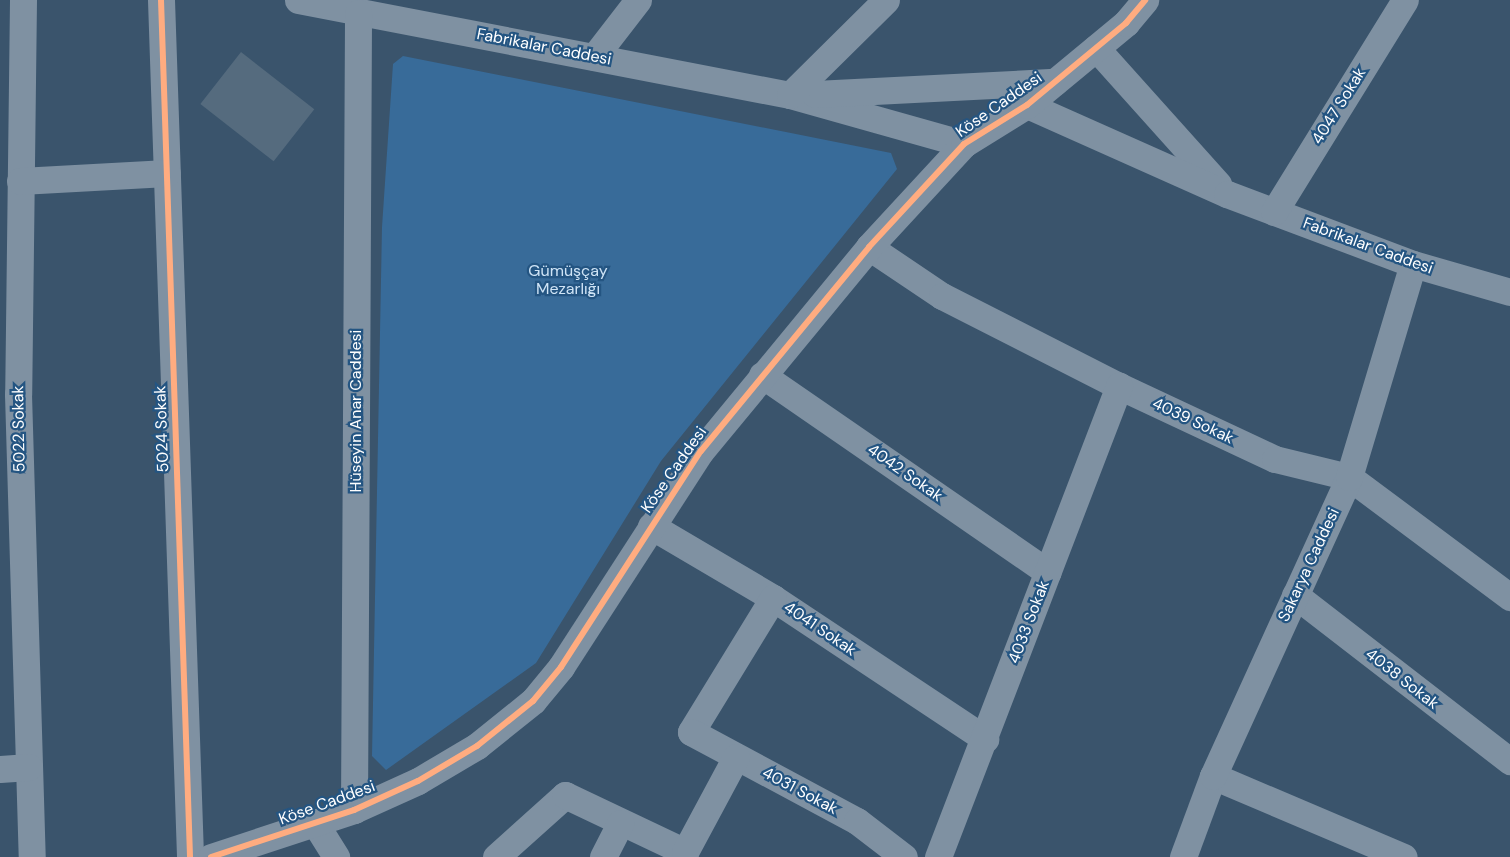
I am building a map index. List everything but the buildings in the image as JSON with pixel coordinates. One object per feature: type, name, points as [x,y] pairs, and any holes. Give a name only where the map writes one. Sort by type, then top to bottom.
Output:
[{"type":"street","name":"5022 Sokak","points":[[23,0],[20,181],[9,394],[32,857]]},
{"type":"street","name":"5024 Sokak","points":[[161,0],[190,857]]},
{"type":"street","name":"Fabrikalar Caddesi","points":[[298,0],[358,13],[422,12],[594,57],[790,95],[964,144]]},
{"type":"street","points":[[594,57],[638,0]]},
{"type":"street","points":[[790,95],[886,0]]},
{"type":"street","name":"Köse Caddesi","points":[[212,857],[354,810],[450,762],[533,701],[561,667],[701,451],[869,247],[964,144],[1027,105],[1096,48],[1145,0]]},
{"type":"street","name":"4047 Sokak","points":[[1274,212],[1405,0]]},
{"type":"street","name":"Hüseyin Anar Caddesi","points":[[354,810],[358,13]]},
{"type":"street","name":"Fabrikalar Caddesi","points":[[1096,48],[1227,194]]},
{"type":"street","name":"Fabrikalar Caddesi","points":[[790,95],[1055,82]]},
{"type":"street","name":"Fabrikalar Caddesi","points":[[1027,105],[1227,194],[1413,264],[1510,292]]},
{"type":"street","points":[[20,181],[167,173]]},
{"type":"street","name":"4039 Sokak","points":[[869,247],[942,297],[1119,386],[1275,459],[1350,477],[1510,597]]},
{"type":"street","name":"Sakarya Caddesi","points":[[1183,857],[1213,776],[1350,477],[1413,264]]},
{"type":"street","name":"4042 Sokak","points":[[762,375],[1048,572]]},
{"type":"street","name":"4033 Sokak","points":[[938,857],[1119,386]]},
{"type":"street","name":"4041 Sokak","points":[[651,526],[773,598],[985,739]]},
{"type":"street","name":"4038 Sokak","points":[[1295,595],[1510,761]]},
{"type":"street","name":"4031 Sokak","points":[[773,598],[691,732],[857,821],[904,857]]},
{"type":"street","points":[[496,857],[565,795],[685,852],[736,757]]},
{"type":"street","points":[[0,769],[29,767]]},
{"type":"street","points":[[1213,776],[1404,857]]},
{"type":"street","points":[[315,823],[336,857]]},
{"type":"street","points":[[603,857],[620,823]]},
{"type":"green space","name":"Gümüşçay Mezarlığı","points":[[403,56],[891,153],[897,169],[661,461],[536,663],[386,770],[372,756],[382,227],[393,64]]},
{"type":"cycle path","points":[[161,0],[190,857]]},
{"type":"cycle path","points":[[211,857],[354,810],[418,781],[477,746],[533,701],[561,667],[701,451],[869,247],[964,144],[1027,105],[1126,23],[1145,0]]}]
